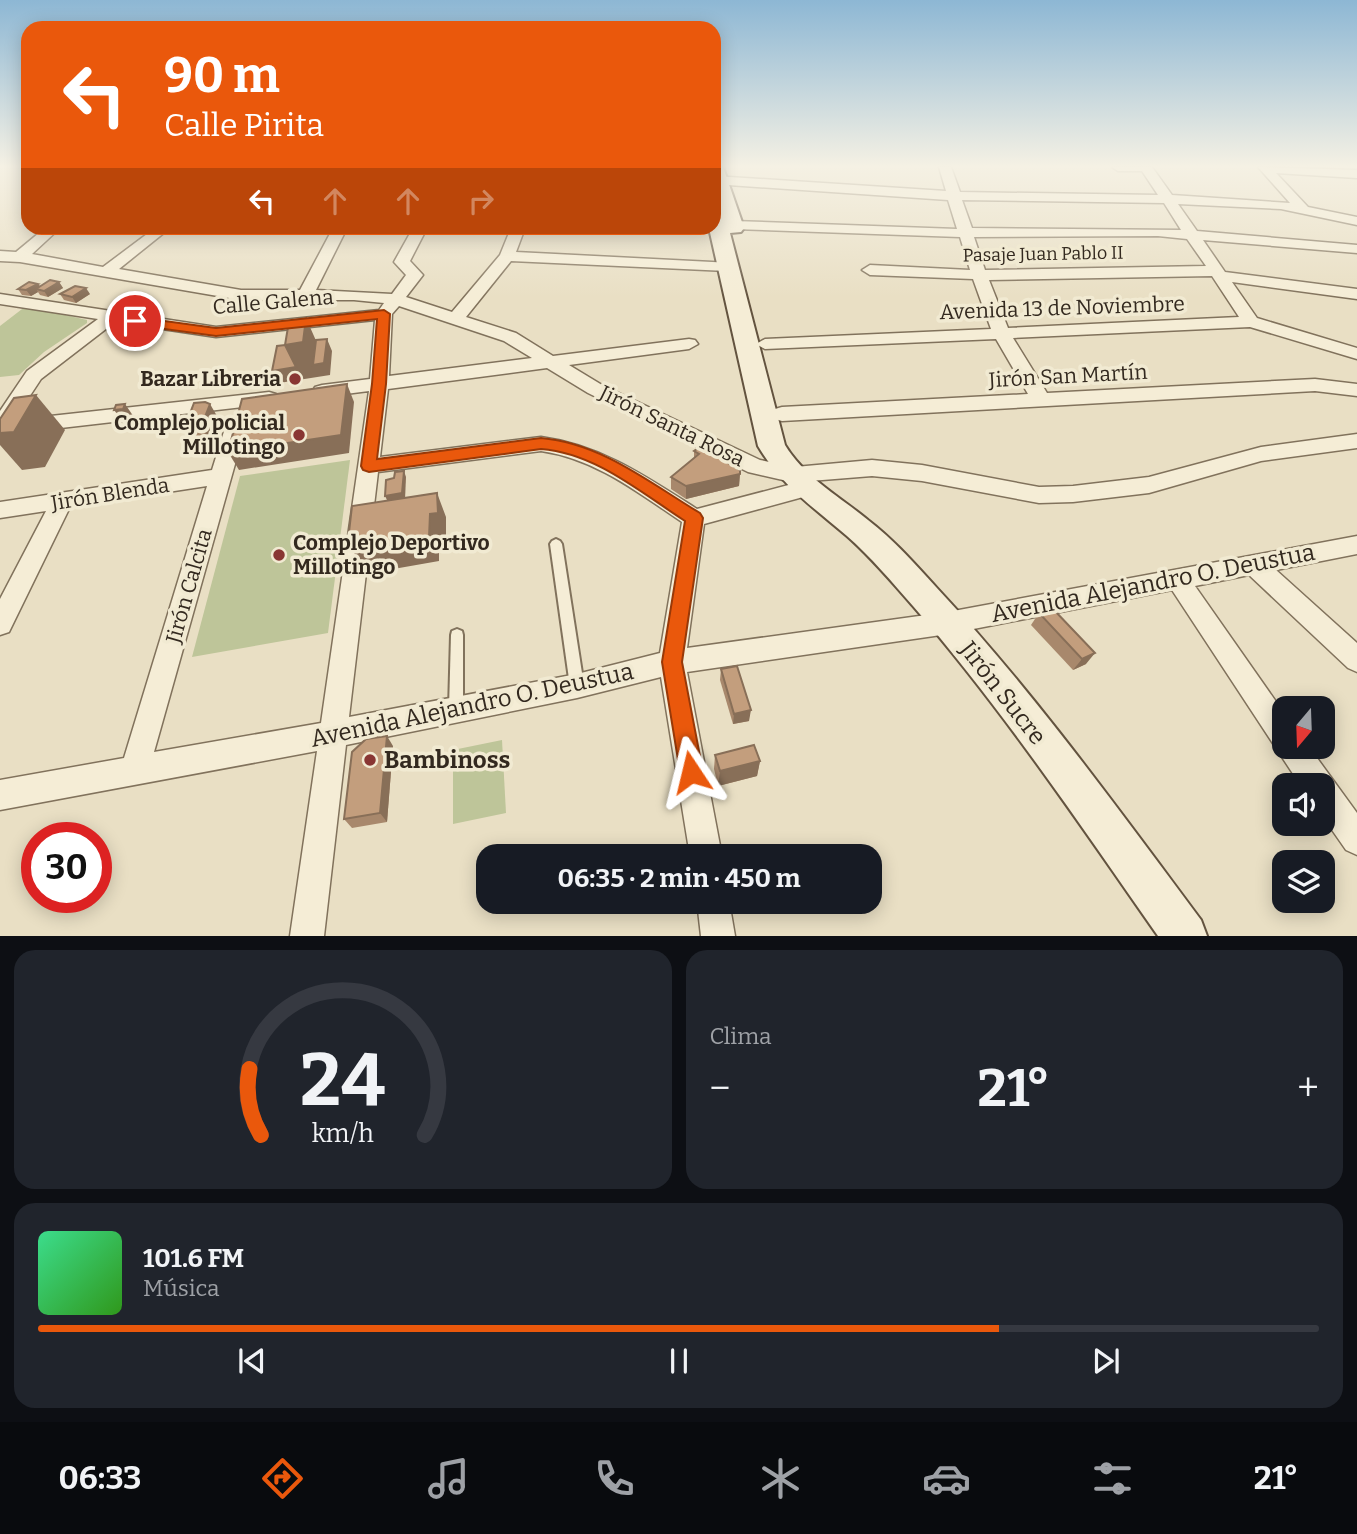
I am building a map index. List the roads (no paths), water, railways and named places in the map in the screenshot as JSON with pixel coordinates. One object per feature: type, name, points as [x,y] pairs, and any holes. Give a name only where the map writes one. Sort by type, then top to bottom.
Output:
[{"type":"street","points":[[959,211],[978,275],[1001,333],[1042,401]]},
{"type":"street","points":[[1177,211],[1251,323]]},
{"type":"street","points":[[1308,211],[1351,249],[1357,261]]},
{"type":"street","points":[[1310,211],[1357,220]]},
{"type":"street","points":[[721,217],[967,233],[1191,233],[1351,249]]},
{"type":"street","name":"Jirón Sucre","points":[[721,223],[765,344],[801,481]]},
{"type":"street","name":"Jirón Sucre","points":[[721,229],[727,266],[772,446],[779,460],[861,531],[948,623],[1072,780],[1185,936]]},
{"type":"street","points":[[20,257],[45,235]]},
{"type":"street","points":[[106,272],[154,235]]},
{"type":"street","points":[[306,294],[336,235]]},
{"type":"street","points":[[307,936],[389,307],[415,275],[402,262],[417,235]]},
{"type":"street","points":[[456,318],[508,256],[516,235]]},
{"type":"street","name":"Jirón Santa Rosa","points":[[0,256],[20,257],[241,295],[354,295],[389,307],[456,318],[510,337],[594,389],[755,467],[801,481],[873,468],[922,473],[1039,495],[1073,494],[1149,485],[1261,454],[1357,441]]},
{"type":"street","points":[[508,256],[727,266]]},
{"type":"street","name":"Pasaje Juan Pablo II","points":[[870,270],[978,275],[1218,273],[1357,294]]},
{"type":"street","name":"Calle Galena","points":[[0,299],[216,332],[389,307]]},
{"type":"street","points":[[0,427],[34,375],[111,317]]},
{"type":"street","name":"Avenida 13 de Noviembre","points":[[765,344],[1251,323],[1357,354]]},
{"type":"street","points":[[0,427],[242,402],[548,360],[689,344]]},
{"type":"street","name":"Jirón San Martín","points":[[782,414],[1315,385],[1357,390]]},
{"type":"street","name":"Jirón Calcita","points":[[135,769],[242,402]]},
{"type":"street","points":[[369,466],[541,444],[559,445],[592,454],[694,518]]},
{"type":"street","name":"Jirón Blenda","points":[[0,510],[221,476]]},
{"type":"street","points":[[694,518],[801,481]]},
{"type":"street","points":[[0,624],[62,501]]},
{"type":"street","points":[[694,518],[672,662],[701,844]]},
{"type":"street","name":"Avenida Alejandro O. Deustua","points":[[0,794],[334,734],[577,686],[672,662],[948,623],[1357,545]]},
{"type":"street","points":[[1253,564],[1357,660]]},
{"type":"street","points":[[1178,580],[1272,718]]},
{"type":"street","points":[[1335,808],[1357,839]]},
{"type":"street","points":[[715,914],[718,936]]},
{"type":"lane","points":[[556,544],[577,686]]},
{"type":"lane","points":[[456,710],[457,635]]},
{"type":"place","name":"Bazar Libreria","points":[[295,379]]},
{"type":"place","name":"Complejo policial Millotingo","points":[[299,435]]},
{"type":"place","name":"Complejo Deportivo Millotingo","points":[[279,555]]},
{"type":"place","name":"Bambinoss","points":[[370,760]]}]
